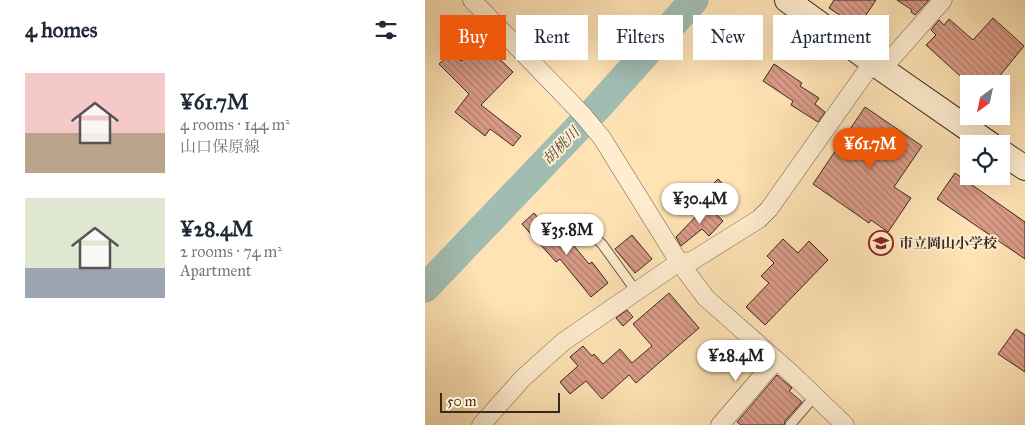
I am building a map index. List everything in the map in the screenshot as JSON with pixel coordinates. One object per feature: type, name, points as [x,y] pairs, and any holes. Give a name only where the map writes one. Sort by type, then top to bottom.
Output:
[{"type":"main road","points":[[787,0],[976,135]]},
{"type":"main road","points":[[1010,158],[1025,168]]},
{"type":"street","points":[[472,0],[582,114],[602,138],[679,262],[706,298],[845,425]]},
{"type":"street","points":[[481,425],[523,378],[563,342],[679,262],[692,262],[759,219],[769,209],[878,66],[943,0]]},
{"type":"street","points":[[720,425],[776,360]]},
{"type":"lane","points":[[560,220],[591,234],[603,244],[636,291]]},
{"type":"lane","points":[[790,425],[815,396]]},
{"type":"building","points":[[834,0],[876,0],[866,15],[840,15],[829,8]]},
{"type":"building","points":[[897,0],[929,0],[915,15],[911,12],[912,10]]},
{"type":"building","points":[[993,18],[1024,46],[1000,75],[960,76],[926,45],[936,35],[931,30],[939,20],[944,25],[949,19],[973,40]]},
{"type":"building","points":[[443,60],[501,60],[513,72],[481,105],[521,136],[513,146],[490,129],[485,136],[455,112],[469,94],[439,64]]},
{"type":"building","points":[[774,64],[802,83],[800,86],[819,98],[815,104],[825,112],[818,122],[791,105],[793,101],[763,81]]},
{"type":"building","points":[[865,107],[922,146],[894,187],[911,198],[888,232],[871,220],[869,223],[813,184]]},
{"type":"building","points":[[955,173],[960,176],[960,185],[972,185],[1025,222],[1025,259],[937,199]]},
{"type":"building","points":[[718,179],[734,195],[720,209],[704,193]]},
{"type":"building","points":[[707,205],[723,221],[709,236],[702,229],[681,246],[676,237]]},
{"type":"building","points":[[534,213],[557,240],[564,234],[589,264],[592,262],[608,283],[591,297],[560,259],[556,262],[522,224]]},
{"type":"building","points":[[632,235],[652,259],[635,273],[615,249]]},
{"type":"building","points":[[783,239],[798,253],[809,241],[828,260],[765,325],[746,307],[769,283],[761,276],[774,263],[767,256]]},
{"type":"building","points":[[669,293],[699,328],[636,383],[629,375],[602,399],[586,381],[570,394],[560,382],[578,366],[570,357],[583,346],[603,364],[620,349],[632,363],[652,346],[633,324]]},
{"type":"building","points":[[627,310],[633,317],[623,326],[616,318]]},
{"type":"building","points":[[1016,329],[1025,335],[1025,372],[998,354]]},
{"type":"building","points":[[777,375],[792,388],[789,391],[802,402],[785,421],[784,425],[741,425],[737,422]]},
{"type":"waterway","name":"胡桃川","points":[[425,288],[596,109],[694,0]]},
{"type":"place","name":"市立岡山小学校","points":[[881,243]]}]
